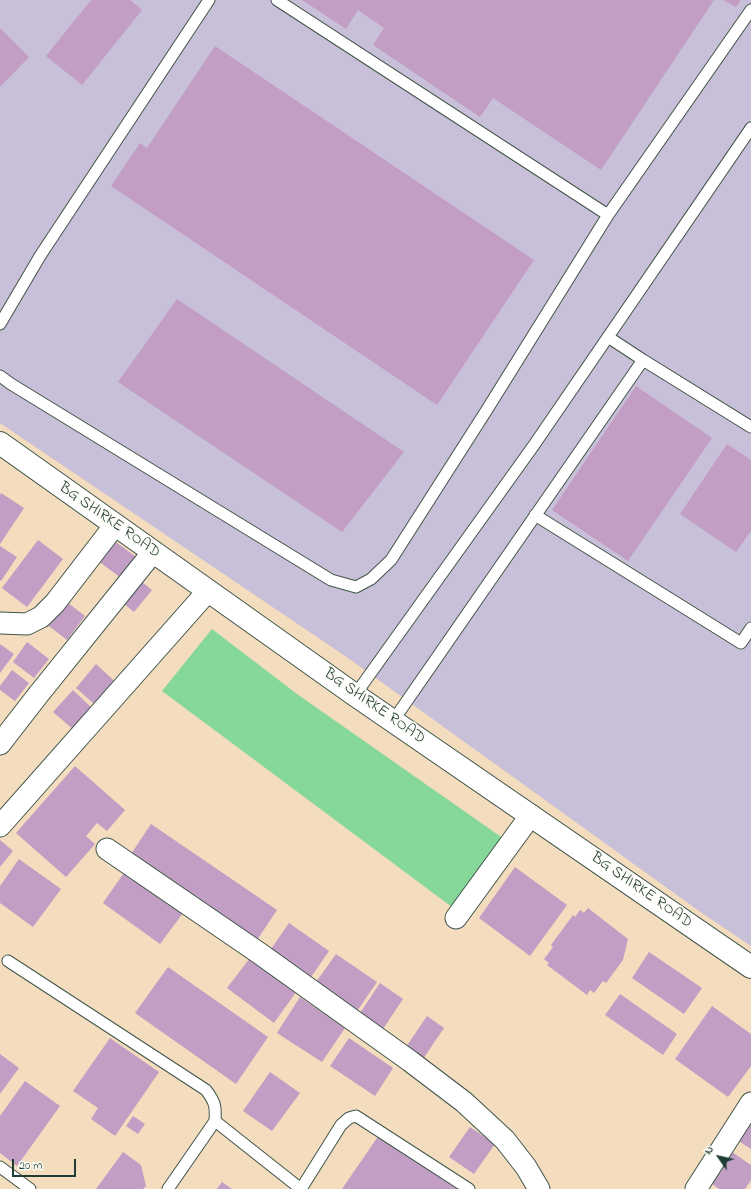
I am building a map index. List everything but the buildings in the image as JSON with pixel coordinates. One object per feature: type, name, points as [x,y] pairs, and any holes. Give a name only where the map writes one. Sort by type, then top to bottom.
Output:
[{"type":"street","name":"BG SHIRKE ROAD","points":[[0,443],[355,695],[751,967]]},
{"type":"street","points":[[0,624],[27,624],[41,617],[55,603],[115,525]]},
{"type":"street","points":[[0,744],[153,552]]},
{"type":"street","points":[[0,826],[208,591]]},
{"type":"street","points":[[456,918],[531,815]]},
{"type":"street","points":[[107,849],[253,949],[410,1060],[464,1102],[505,1140],[526,1167],[540,1189]]},
{"type":"street","points":[[696,1189],[751,1104]]},
{"type":"lane","points":[[0,324],[40,256],[209,0]]},
{"type":"lane","points":[[277,0],[608,215]]},
{"type":"lane","points":[[0,376],[331,580],[356,587],[371,579],[391,560],[608,215],[751,10]]},
{"type":"lane","points":[[355,695],[529,451],[751,128]]},
{"type":"lane","points":[[608,337],[751,427]]},
{"type":"lane","points":[[393,721],[644,360]]},
{"type":"lane","points":[[535,515],[741,643],[751,628]]},
{"type":"lane","points":[[8,961],[206,1090],[214,1101],[216,1110],[214,1120],[168,1189]]},
{"type":"lane","points":[[214,1120],[301,1189],[341,1125],[350,1118],[356,1116],[469,1189]]},
{"type":"lane","points":[[0,1167],[30,1189]]},
{"type":"shaded area","points":[[0,0],[751,0],[751,946],[699,911],[348,658],[0,423]]},
{"type":"green space","points":[[212,629],[297,694],[514,846],[464,916],[162,691]]}]
